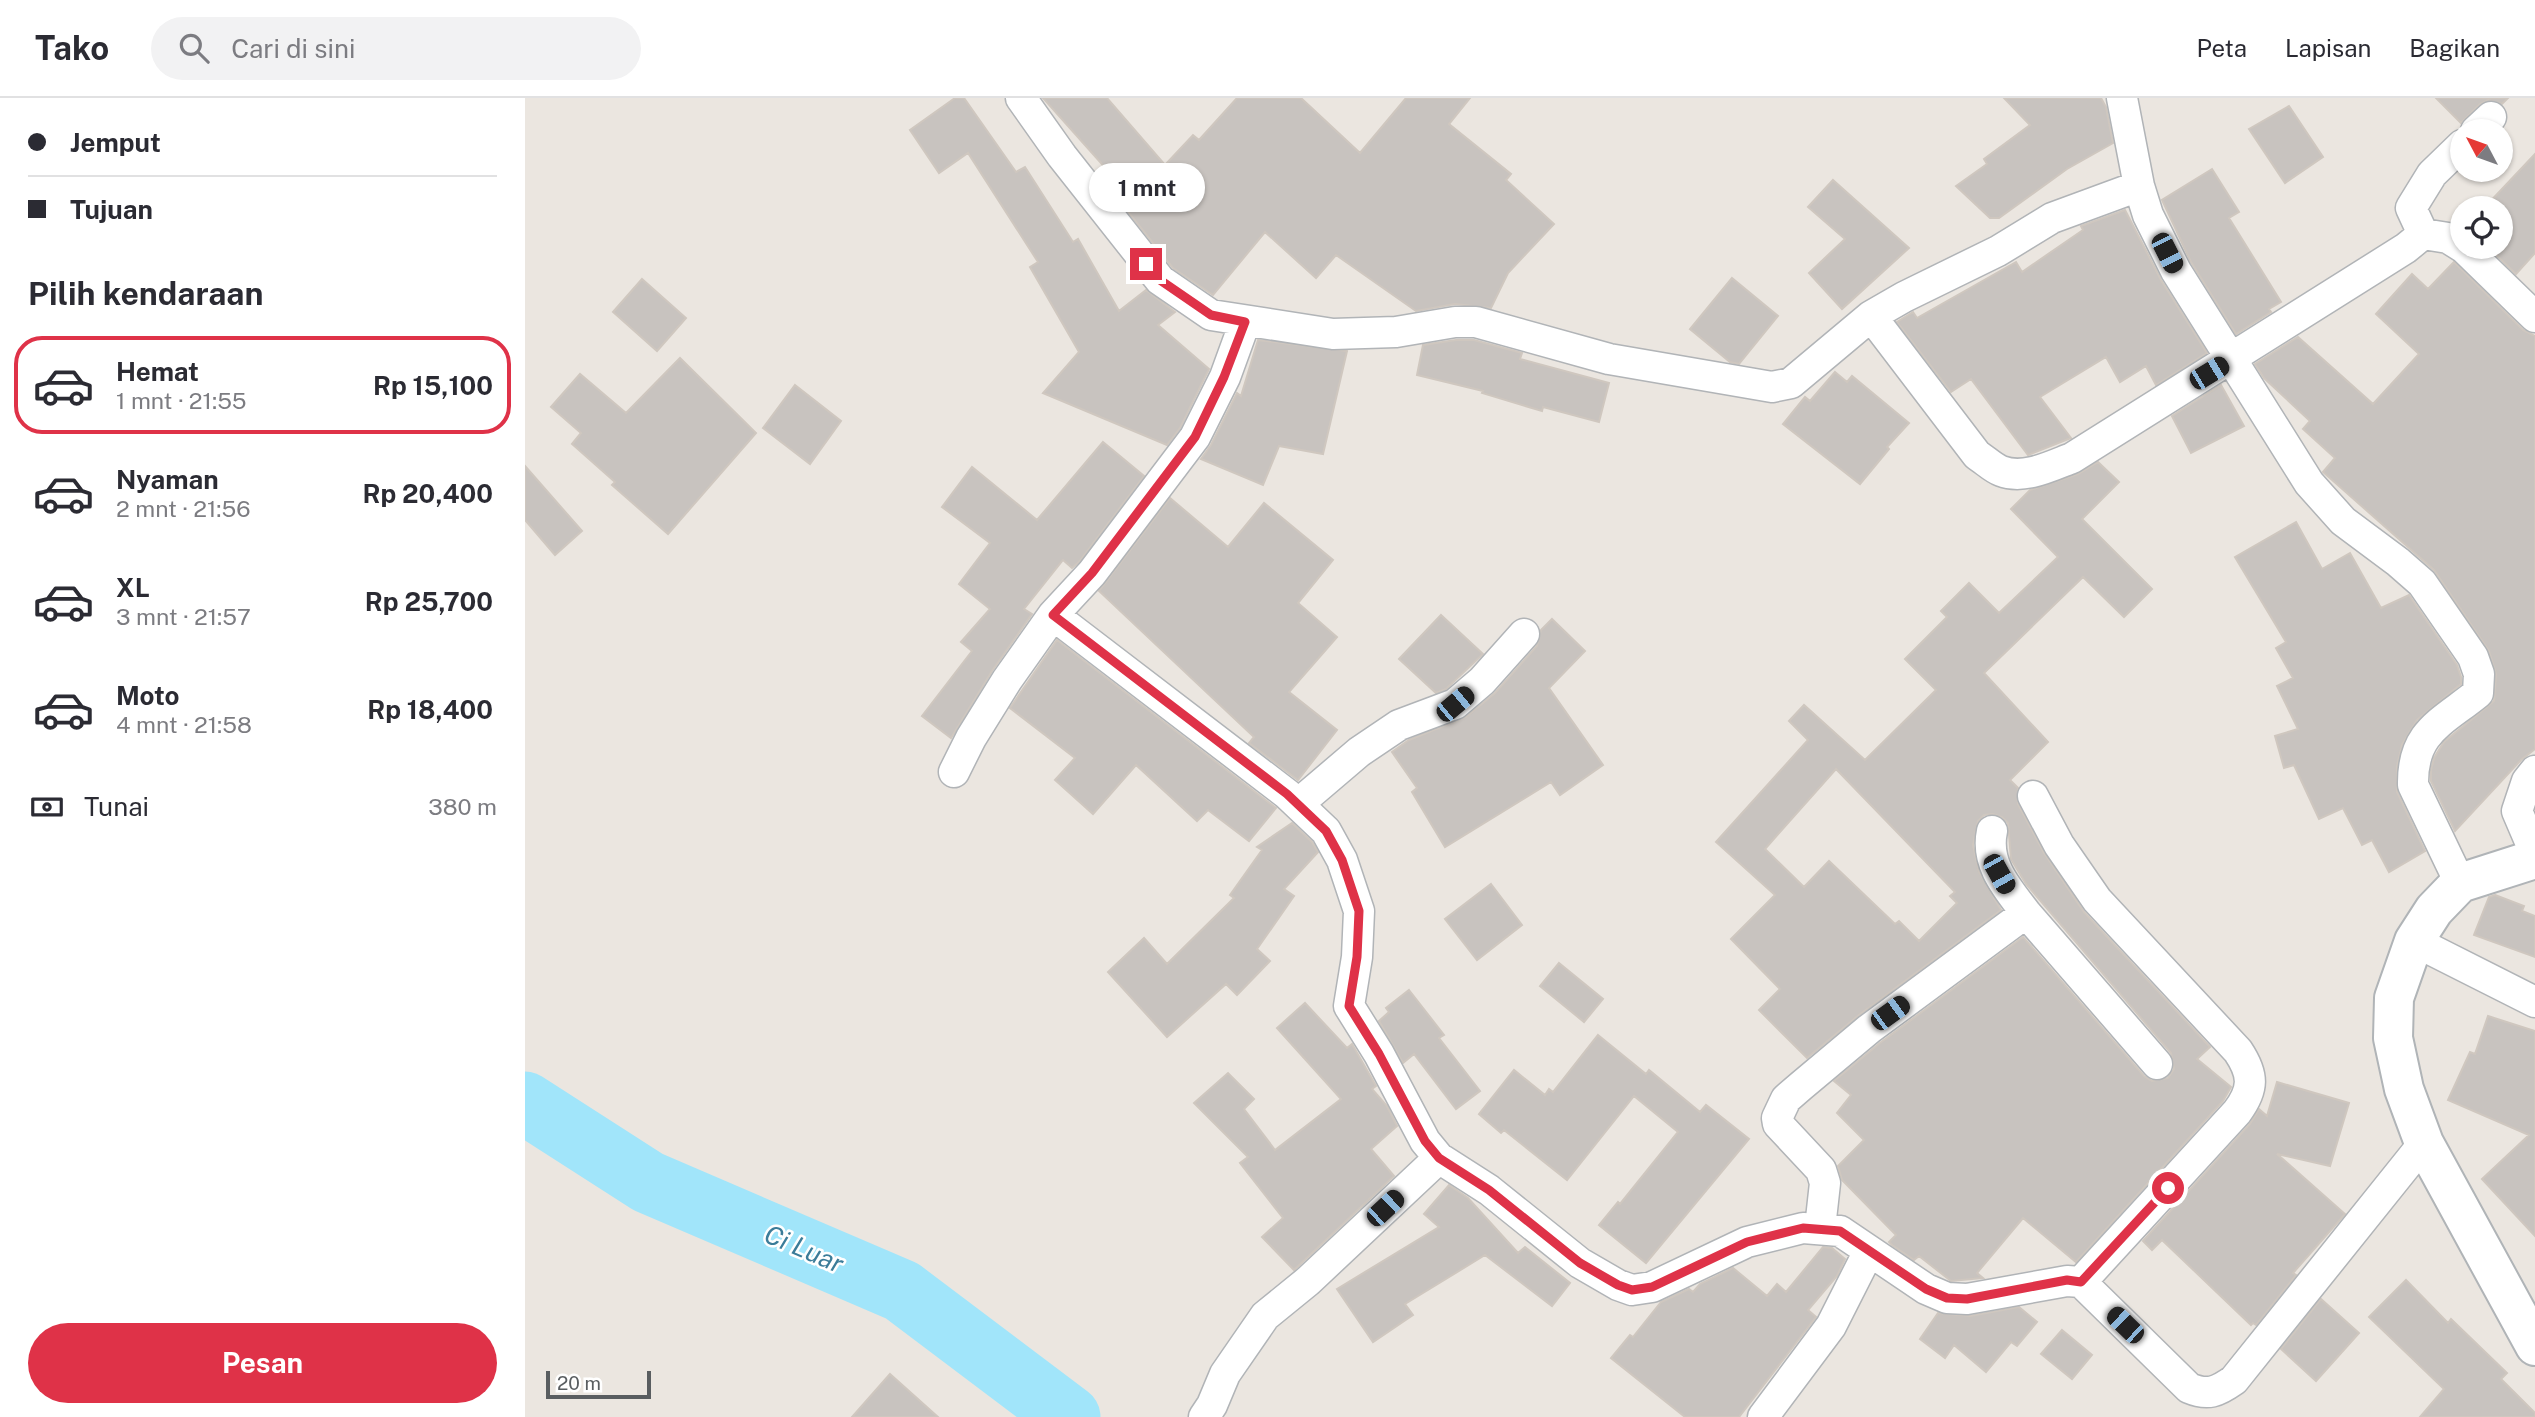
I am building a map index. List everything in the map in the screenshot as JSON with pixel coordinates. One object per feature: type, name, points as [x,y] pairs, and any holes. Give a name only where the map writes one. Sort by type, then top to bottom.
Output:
[{"type":"main road","points":[[2535,859],[2460,883],[2434,910],[2414,941],[2394,998],[2393,1038],[2404,1089],[2424,1143],[2535,1346]]},
{"type":"street","points":[[1021,98],[1062,156],[1160,280],[1211,315],[1333,334],[1396,332],[1476,321],[1609,359],[1772,387],[1791,383],[1871,316],[1998,251],[2052,218],[2139,186]]},
{"type":"street","points":[[2122,98],[2139,186],[2148,215],[2176,271],[2309,483],[2343,521],[2422,583],[2473,657],[2479,674],[2478,692],[2427,735],[2415,752],[2413,767],[2413,785],[2460,883]]},
{"type":"street","points":[[2423,234],[2411,208],[2432,174],[2450,157]]},
{"type":"street","points":[[1871,316],[1977,455],[2000,471],[2016,473],[2037,471],[2072,458],[2406,248],[2423,234],[2448,238],[2464,248],[2535,317]]},
{"type":"street","points":[[954,772],[971,738],[1007,680],[1053,615],[1100,564],[1195,437],[1224,377],[1245,322]]},
{"type":"street","points":[[1053,615],[1298,804],[1326,831],[1342,860],[1359,911],[1357,957],[1349,1006],[1379,1054],[1425,1141],[1439,1158],[1489,1190],[1580,1263],[1618,1285],[1632,1290],[1652,1287],[1747,1242],[1803,1228],[1840,1231],[1926,1289],[1947,1298],[1967,1299],[2067,1280],[2081,1282],[2189,1388],[2203,1394],[2218,1391],[2234,1380],[2424,1143]]},
{"type":"street","points":[[1298,804],[1359,752],[1399,724],[1455,704],[1482,681],[1524,634]]},
{"type":"street","points":[[2535,771],[2526,781],[2517,811],[2535,853]]},
{"type":"street","points":[[2032,796],[2059,845],[2097,900],[2238,1051],[2248,1066],[2251,1078],[2248,1097],[2237,1112],[2081,1282]]},
{"type":"street","points":[[1992,831],[1992,863],[2026,913],[2157,1064]]},
{"type":"street","points":[[1821,1228],[1825,1183],[1821,1170],[1778,1124],[1777,1118],[1786,1099],[1869,1029],[2026,913]]},
{"type":"street","points":[[2414,941],[2535,1002]]},
{"type":"street","points":[[1204,1417],[1225,1374],[1265,1316],[1308,1281],[1439,1158]]},
{"type":"street","points":[[1763,1417],[1831,1326],[1869,1251]]},
{"type":"building","points":[[955,98],[964,98],[1016,172],[1025,167],[1073,242],[1078,239],[1119,311],[1146,290],[1175,312],[1158,325],[1209,369],[1180,428],[1167,445],[1043,393],[1079,352],[1030,267],[1038,262],[968,153],[939,173],[910,130]]},
{"type":"building","points":[[1043,98],[1107,98],[1165,165],[1193,135],[1199,140],[1237,98],[1301,98],[1360,153],[1406,98],[1470,98],[1449,124],[1511,174],[1506,180],[1554,224],[1508,273],[1491,308],[1455,304],[1416,311],[1336,255],[1316,278],[1265,232],[1213,295],[1173,268],[1126,209],[1134,200]]},
{"type":"building","points":[[2004,98],[2101,98],[2106,107],[2113,143],[2067,169],[1999,218],[1990,218],[1956,186],[1987,164],[1984,159],[2030,125]]},
{"type":"building","points":[[2436,98],[2508,98],[2502,104],[2488,100],[2465,119],[2457,119]]},
{"type":"building","points":[[2289,106],[2323,157],[2285,183],[2249,129]]},
{"type":"building","points":[[2535,154],[2535,253],[2516,274],[2500,259],[2513,259],[2513,196],[2495,196],[2509,182],[2513,182],[2513,177]]},
{"type":"building","points":[[2212,169],[2239,212],[2229,218],[2281,302],[2269,309],[2271,312],[2236,334],[2191,262],[2162,200]]},
{"type":"building","points":[[1833,180],[1909,248],[1842,309],[1809,273],[1845,239],[1808,207]]},
{"type":"building","points":[[2125,210],[2161,280],[2207,353],[2156,385],[2146,366],[2120,382],[2106,357],[2040,397],[2071,438],[2028,455],[1971,379],[1951,392],[1897,322],[1913,312],[1917,318],[2016,262],[2022,272],[2083,230],[2081,226]]},
{"type":"building","points":[[2454,262],[2523,330],[2535,336],[2535,749],[2521,760],[2455,831],[2431,781],[2431,770],[2434,758],[2444,742],[2494,701],[2496,674],[2489,651],[2434,570],[2323,472],[2335,458],[2303,429],[2310,421],[2264,378],[2255,364],[2298,337],[2373,404],[2419,354],[2376,314],[2412,274],[2428,289]]},
{"type":"building","points":[[1732,278],[1778,316],[1739,364],[1730,362],[1690,329]]},
{"type":"building","points":[[642,279],[686,318],[657,351],[613,312]]},
{"type":"building","points":[[1258,340],[1347,351],[1323,454],[1279,446],[1263,485],[1201,459],[1237,393],[1241,396]]},
{"type":"building","points":[[1474,340],[1522,353],[1520,359],[1609,383],[1599,422],[1543,407],[1542,411],[1482,393],[1483,391],[1417,375],[1423,345]]},
{"type":"building","points":[[680,358],[756,433],[668,534],[612,485],[615,482],[572,444],[581,433],[551,407],[580,374],[626,413]]},
{"type":"building","points":[[1835,372],[1847,382],[1852,376],[1909,423],[1887,447],[1889,449],[1860,484],[1783,424],[1805,397],[1810,401]]},
{"type":"building","points":[[795,385],[841,421],[810,464],[763,428]]},
{"type":"building","points":[[2221,385],[2244,426],[2191,453],[2172,416]]},
{"type":"building","points":[[1103,442],[1144,476],[1079,562],[1072,568],[1063,560],[1024,609],[1032,614],[992,671],[951,738],[922,716],[972,651],[961,642],[990,609],[959,584],[990,543],[942,507],[972,467],[1037,520]]},
{"type":"building","points":[[2098,462],[2119,482],[2082,519],[2152,589],[2124,617],[2083,577],[1984,673],[2048,742],[2010,780],[2018,788],[2018,804],[2044,853],[2084,912],[2210,1047],[2197,1059],[2231,1087],[2223,1101],[2076,1262],[2023,1218],[1977,1273],[1983,1278],[1951,1281],[1919,1256],[1914,1260],[1892,1245],[1889,1242],[1896,1235],[1842,1180],[1838,1166],[1864,1140],[1837,1113],[1851,1095],[1834,1081],[1880,1043],[2023,937],[2144,1076],[2152,1081],[2168,1078],[2174,1069],[2171,1053],[2026,884],[2011,859],[2008,823],[1993,814],[1984,815],[1978,821],[1973,845],[1979,872],[2001,910],[1859,1015],[1807,1058],[1759,1010],[1780,989],[1731,939],[1775,895],[1716,842],[1808,740],[1789,721],[1804,705],[1865,760],[1936,690],[1905,659],[1947,617],[1941,611],[1969,583],[1999,613],[2058,557],[2011,509],[2030,490],[2078,474]],"holes":[[[1836,769],[1955,892],[1950,896],[1957,903],[1919,941],[1899,921],[1895,924],[1829,861],[1804,887],[1765,849]]]},
{"type":"building","points":[[525,466],[582,531],[555,555],[525,520]]},
{"type":"building","points":[[1170,498],[1228,547],[1264,503],[1333,560],[1298,603],[1337,637],[1289,692],[1337,730],[1298,780],[1249,743],[1254,737],[1099,591]]},
{"type":"building","points":[[2296,522],[2322,569],[2350,553],[2381,608],[2409,595],[2457,665],[2461,677],[2461,684],[2417,720],[2402,745],[2397,766],[2397,792],[2425,851],[2389,872],[2372,840],[2362,845],[2343,808],[2319,819],[2294,765],[2284,768],[2275,736],[2298,729],[2277,686],[2293,678],[2276,648],[2286,642],[2235,557]]},
{"type":"building","points":[[1441,615],[1483,654],[1446,689],[1436,693],[1399,659]]},
{"type":"building","points":[[1552,619],[1585,651],[1549,688],[1603,765],[1560,795],[1551,782],[1445,847],[1412,792],[1417,788],[1392,752],[1409,740],[1466,717],[1495,693],[1537,646],[1541,630]]},
{"type":"building","points":[[1057,640],[1276,808],[1249,841],[1208,810],[1197,821],[1136,765],[1093,814],[1055,780],[1075,758],[1010,708]]},
{"type":"building","points":[[1292,823],[1312,842],[1318,852],[1284,889],[1294,896],[1257,949],[1270,961],[1237,995],[1226,984],[1167,1037],[1108,972],[1144,938],[1167,964],[1234,898],[1230,895],[1262,850],[1257,847]]},
{"type":"building","points":[[1491,884],[1522,925],[1477,960],[1445,919]]},
{"type":"building","points":[[2495,895],[2524,906],[2522,911],[2535,916],[2535,957],[2474,935],[2489,897]]},
{"type":"building","points":[[1559,963],[1603,999],[1584,1022],[1540,986]]},
{"type":"building","points":[[1409,990],[1444,1035],[1439,1038],[1480,1091],[1456,1109],[1414,1054],[1403,1063],[1379,1021],[1389,1012],[1386,1008]]},
{"type":"building","points":[[1305,1003],[1347,1048],[1352,1044],[1376,1086],[1372,1089],[1387,1106],[1397,1126],[1371,1149],[1394,1176],[1294,1270],[1262,1237],[1283,1218],[1240,1163],[1248,1157],[1194,1103],[1228,1073],[1254,1099],[1244,1109],[1275,1150],[1341,1099],[1277,1028]]},
{"type":"building","points":[[2488,1016],[2535,1031],[2535,1236],[2482,1179],[2529,1135],[2448,1100],[2470,1052],[2475,1054]]},
{"type":"building","points":[[1598,1035],[1646,1074],[1649,1070],[1700,1112],[1706,1105],[1749,1139],[1646,1263],[1599,1225],[1618,1202],[1620,1204],[1678,1132],[1634,1096],[1567,1180],[1504,1130],[1501,1133],[1479,1114],[1514,1070],[1545,1095],[1549,1089],[1553,1092]]},
{"type":"building","points":[[2277,1082],[2349,1103],[2330,1166],[2277,1154],[2345,1214],[2293,1273],[2296,1275],[2256,1325],[2251,1325],[2162,1240],[2152,1250],[2143,1241],[2250,1124],[2259,1109],[2267,1116]]},
{"type":"building","points":[[1449,1185],[1468,1198],[1518,1253],[1525,1247],[1570,1283],[1552,1306],[1485,1255],[1405,1304],[1413,1315],[1373,1342],[1337,1289],[1439,1227],[1424,1214]]},
{"type":"building","points":[[1823,1247],[1832,1248],[1845,1259],[1837,1276],[1808,1310],[1816,1317],[1739,1417],[1685,1417],[1611,1358],[1630,1335],[1633,1337],[1661,1302],[1689,1289],[1693,1292],[1700,1284],[1733,1268],[1767,1296],[1777,1284],[1786,1292]]},
{"type":"building","points":[[2406,1280],[2448,1323],[2451,1319],[2507,1373],[2501,1379],[2535,1413],[2535,1417],[2420,1417],[2444,1389],[2369,1317]]},
{"type":"building","points":[[2321,1299],[2359,1333],[2316,1381],[2281,1349]]},
{"type":"building","points":[[2019,1307],[2037,1322],[2017,1346],[2011,1342],[1986,1372],[1954,1345],[1945,1358],[1920,1339],[1938,1313],[1970,1316]]},
{"type":"building","points":[[2062,1330],[2092,1355],[2072,1379],[2041,1354]]},
{"type":"building","points":[[890,1374],[938,1417],[852,1417]]},
{"type":"waterway","name":"Ci Luar","points":[[525,1103],[648,1182],[902,1291],[1069,1417]]},
{"type":"route","points":[[1146,264],[1160,280],[1192,304],[1211,315],[1245,322],[1224,377],[1195,437],[1146,506],[1081,586],[1053,615],[1287,794],[1326,831],[1342,860],[1359,911],[1357,957],[1349,1006],[1379,1054],[1425,1141],[1439,1158],[1489,1190],[1580,1263],[1632,1290],[1652,1287],[1747,1242],[1803,1228],[1840,1231],[1926,1289],[1947,1298],[1967,1299],[2067,1280],[2081,1282],[2168,1188]]}]
